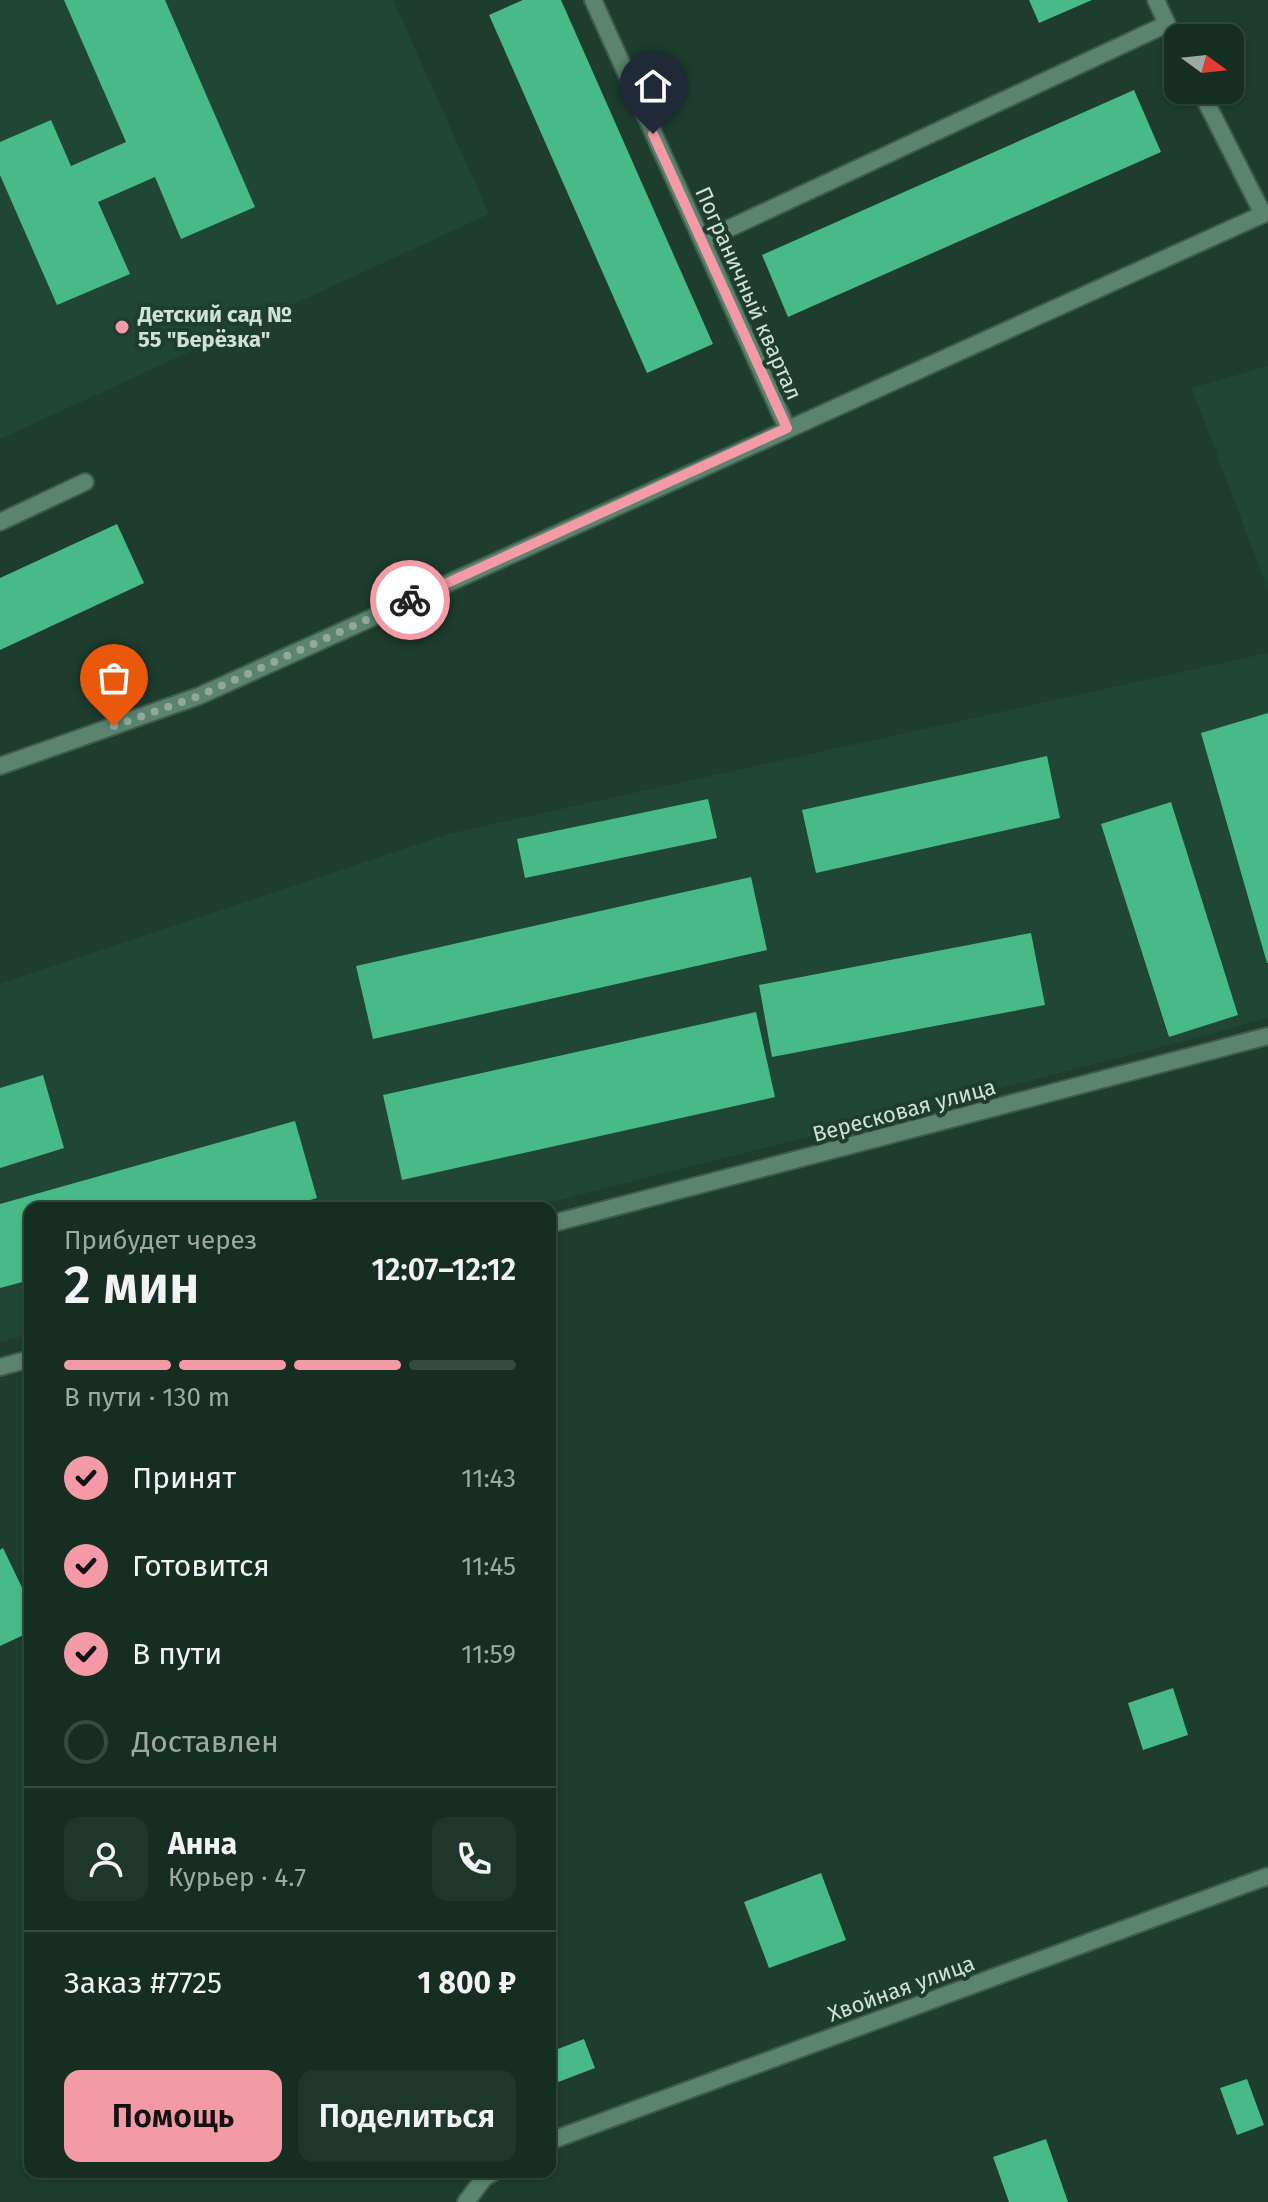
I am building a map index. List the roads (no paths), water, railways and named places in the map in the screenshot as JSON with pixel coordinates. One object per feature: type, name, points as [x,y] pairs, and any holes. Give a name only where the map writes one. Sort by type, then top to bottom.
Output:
[{"type":"street","name":"Пограничный квартал","points":[[593,0],[787,428]]},
{"type":"street","points":[[1156,0],[1167,24]]},
{"type":"street","points":[[702,241],[1164,25]]},
{"type":"street","points":[[0,766],[199,696],[1266,213],[1208,104]]},
{"type":"street","points":[[0,522],[85,482]]},
{"type":"street","name":"Вересковая улица","points":[[556,1222],[1268,1036]]},
{"type":"street","points":[[0,1367],[24,1361]]},
{"type":"street","name":"Хвойная улица","points":[[556,2139],[1268,1876]]},
{"type":"street","points":[[466,2202],[484,2178]]},
{"type":"place","name":"Детский сад № 55 \"Берёзка\"","points":[[122,327]]}]
